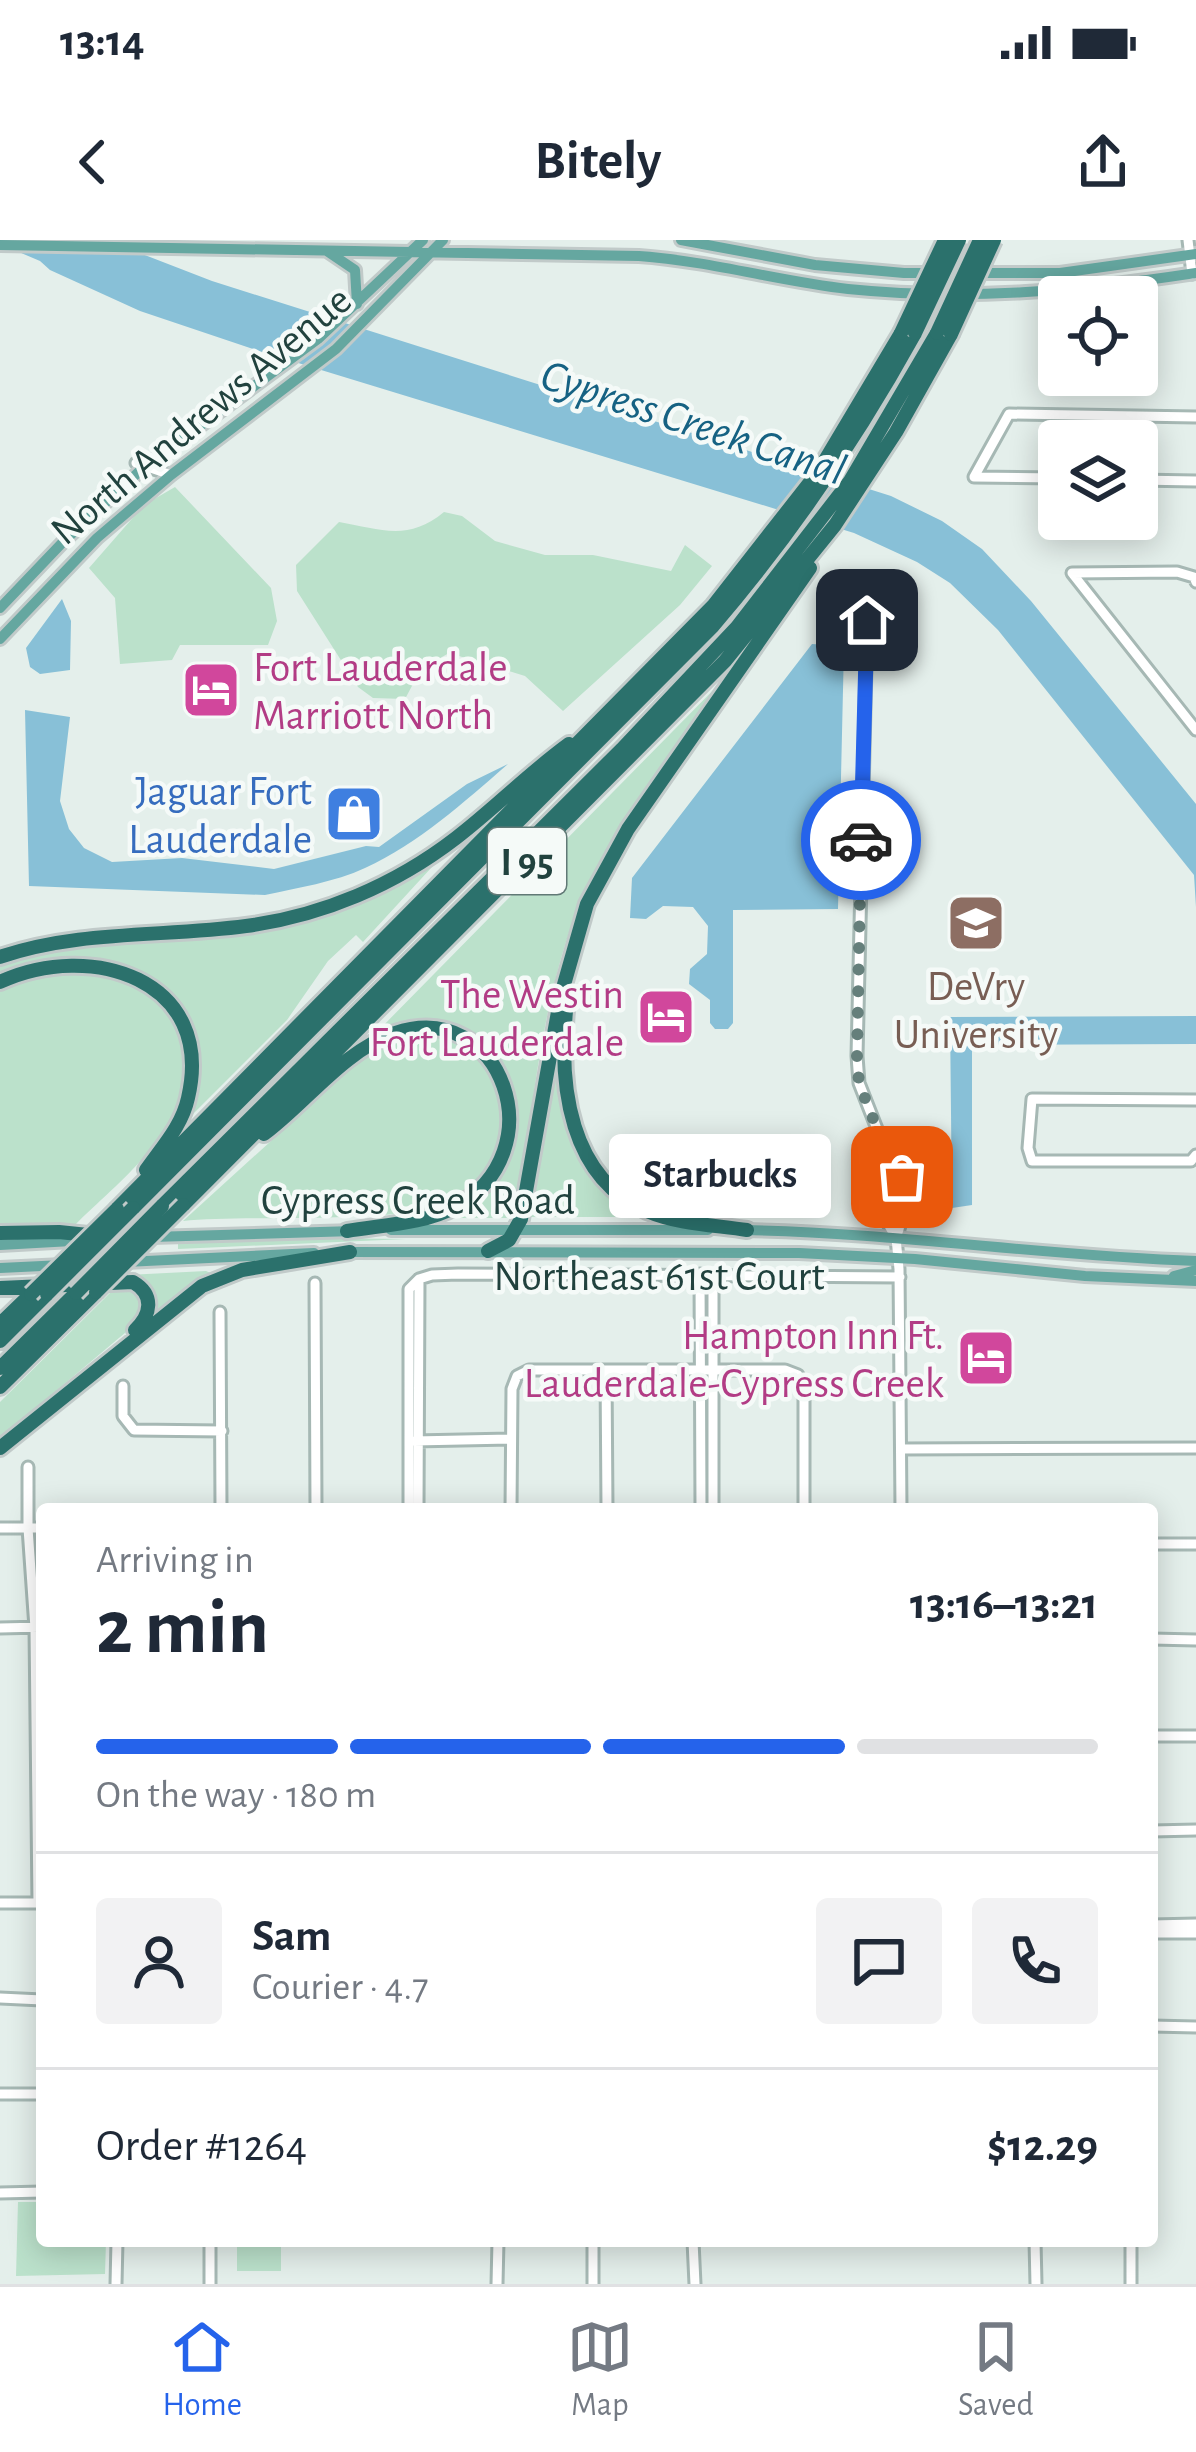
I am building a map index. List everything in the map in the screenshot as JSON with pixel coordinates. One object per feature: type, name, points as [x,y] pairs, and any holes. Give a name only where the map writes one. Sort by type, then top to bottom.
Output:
[{"type":"highway","name":"I 95","points":[[0,1324],[39,1294],[125,1208],[607,717],[781,532],[837,453],[908,333],[946,240]]},
{"type":"highway","points":[[908,333],[959,240]]},
{"type":"highway","points":[[944,333],[980,240]]},
{"type":"highway","name":"I 95","points":[[0,1387],[704,683],[814,543],[869,463],[994,240]]},
{"type":"highway","points":[[125,1208],[660,682],[731,604],[781,532]]},
{"type":"highway","points":[[747,1230],[650,1213],[618,1194],[596,1171],[577,1135],[567,1095],[567,982],[582,918],[608,861],[804,582],[814,543]]},
{"type":"highway","points":[[0,1368],[692,677],[814,543]]},
{"type":"highway","points":[[0,958],[56,943],[262,924],[353,898],[432,856],[607,717]]},
{"type":"highway","points":[[0,982],[48,967],[107,966],[148,985],[178,1019],[191,1070],[185,1109],[125,1208]]},
{"type":"highway","points":[[488,1251],[517,1230],[567,982]]},
{"type":"highway","points":[[222,1166],[277,1125],[342,1066],[389,1035],[428,1029],[458,1036],[476,1047],[502,1079],[511,1107],[508,1144],[493,1175],[443,1213],[347,1231]]},
{"type":"highway","points":[[0,1233],[117,1238]]},
{"type":"highway","points":[[0,1448],[185,1296],[218,1278],[350,1252]]},
{"type":"highway","points":[[0,1288],[111,1280],[140,1287],[149,1302],[146,1318],[97,1367]]},
{"type":"highway","points":[[0,1341],[39,1294]]},
{"type":"main road","name":"North Andrews Avenue","points":[[0,608],[140,466],[283,366],[423,240]]},
{"type":"main road","name":"North Andrews Avenue","points":[[0,639],[97,538],[171,475],[307,374],[364,323],[442,240]]},
{"type":"main road","points":[[681,240],[815,265],[904,273],[1076,272],[1193,254]]},
{"type":"main road","points":[[0,245],[179,244],[639,256],[698,262],[804,283],[897,292],[1050,293],[1194,274]]},
{"type":"main road","points":[[325,250],[356,270],[357,304]]},
{"type":"main road","name":"Cypress Creek Road","points":[[0,1245],[347,1231],[747,1230],[896,1238],[1196,1265]]},
{"type":"main road","name":"Cypress Creek Road","points":[[0,1268],[350,1252],[799,1253],[1072,1276],[1196,1281]]},
{"type":"main road","points":[[1159,1280],[1196,1265]]},
{"type":"street","points":[[1188,240],[1194,274]]},
{"type":"street","points":[[698,241],[698,262]]},
{"type":"street","points":[[1038,478],[974,476],[1009,414],[1196,417]]},
{"type":"street","points":[[140,466],[171,475]]},
{"type":"street","points":[[1158,480],[1196,481]]},
{"type":"street","points":[[1196,582],[1177,572],[1072,573],[1196,730]]},
{"type":"street","points":[[867,620],[857,1056],[859,1083],[879,1134]]},
{"type":"street","points":[[1196,1100],[1032,1099],[1028,1148],[1032,1160],[1191,1161],[1196,1155]]},
{"type":"street","points":[[879,1134],[893,1138],[888,1224],[896,1238],[899,1277],[901,1503]]},
{"type":"street","points":[[879,1134],[872,1150],[889,1155]]},
{"type":"street","name":"Northeast 61st Court","points":[[413,1441],[419,1280],[432,1274],[899,1277]]},
{"type":"street","points":[[700,1274],[712,1503]]},
{"type":"street","points":[[701,1503],[713,1275]]},
{"type":"street","points":[[315,1283],[316,1503]]},
{"type":"street","points":[[220,1312],[221,1503]]},
{"type":"street","points":[[511,1503],[512,1389],[517,1376],[529,1370],[785,1370],[798,1375],[804,1388],[804,1503]]},
{"type":"street","points":[[606,1371],[607,1503]]},
{"type":"street","points":[[123,1386],[123,1416],[140,1432],[222,1431]]},
{"type":"street","points":[[413,1503],[413,1441],[511,1439]]},
{"type":"street","points":[[901,1449],[1196,1448]]},
{"type":"street","points":[[28,1467],[28,1528],[36,1600]]},
{"type":"street","points":[[0,1528],[36,1528]]},
{"type":"street","points":[[1158,1544],[1196,1544]]},
{"type":"street","points":[[0,1628],[36,1627]]},
{"type":"street","points":[[1158,1640],[1196,1640]]},
{"type":"street","points":[[1158,1736],[1196,1736]]},
{"type":"street","points":[[1158,1831],[1196,1831]]},
{"type":"street","points":[[0,1903],[36,1903]]},
{"type":"street","points":[[1158,1929],[1196,1929]]},
{"type":"street","points":[[0,1998],[36,2000]]},
{"type":"street","points":[[1158,2026],[1196,2026]]},
{"type":"street","points":[[0,2094],[36,2094]]},
{"type":"street","points":[[0,2192],[36,2192]]},
{"type":"street","points":[[116,2284],[117,2247]]},
{"type":"street","points":[[210,2247],[210,2284]]},
{"type":"street","points":[[497,2247],[497,2284]]},
{"type":"street","points":[[593,2247],[593,2284]]},
{"type":"street","points":[[693,2247],[695,2284]]},
{"type":"street","points":[[1035,2247],[1036,2284]]},
{"type":"street","points":[[1131,2247],[1131,2284]]},
{"type":"green space","points":[[175,487],[271,588],[277,621],[268,645],[180,645],[172,660],[120,664],[115,598],[89,568],[144,505]]},
{"type":"green space","points":[[444,512],[462,516],[495,541],[545,555],[593,555],[671,571],[685,545],[712,566],[680,605],[563,711],[525,676],[449,653],[421,669],[405,699],[373,698],[358,687],[297,591],[296,565],[339,522],[406,530]]},
{"type":"green space","points":[[731,672],[629,812],[580,903],[547,1018],[515,1218],[459,1218],[455,1211],[493,1182],[511,1150],[515,1110],[511,1091],[452,1030],[373,1036]]},
{"type":"green space","points":[[443,855],[363,942],[356,935],[328,961],[287,1020],[189,1118],[191,1039],[150,984],[112,963],[91,960],[0,977],[0,964],[50,950],[296,920],[371,895]]},
{"type":"green space","points":[[104,970],[152,996],[173,1021],[181,1044],[179,1099],[153,1146],[74,1226],[0,1225],[0,987],[41,974]]},
{"type":"green space","points":[[421,1034],[465,1046],[483,1059],[495,1079],[503,1114],[500,1147],[472,1188],[457,1199],[405,1213],[183,1221],[349,1070],[374,1051]]},
{"type":"green space","points":[[558,1038],[573,1136],[631,1208],[626,1217],[528,1217]]},
{"type":"green space","points":[[406,1239],[178,1249],[178,1243]]},
{"type":"green space","points":[[206,1271],[215,1275],[157,1313],[133,1276],[127,1275]]},
{"type":"green space","points":[[117,1286],[139,1293],[144,1308],[138,1322],[0,1438],[0,1402]]},
{"type":"green space","points":[[18,2202],[36,2202],[36,2247],[106,2247],[105,2274],[16,2276]]},
{"type":"green space","points":[[237,2247],[281,2247],[281,2271],[237,2271]]},
{"type":"water","points":[[0,240],[106,240],[212,281],[891,496],[942,521],[982,549],[1031,601],[1196,804],[1196,907],[1194,875],[998,630],[950,583],[917,562],[854,533],[140,311],[50,270]]},
{"type":"water","points":[[62,599],[71,621],[70,670],[40,674],[30,667],[26,648]]},
{"type":"water","points":[[812,644],[844,646],[838,909],[733,910],[733,1023],[728,1029],[715,1029],[710,1023],[710,1000],[689,984],[690,969],[707,954],[708,926],[693,907],[663,906],[646,919],[630,918],[632,878]]},
{"type":"water","points":[[25,710],[70,717],[60,801],[69,829],[84,848],[112,862],[182,858],[274,869],[366,846],[379,847],[467,784],[508,764],[404,847],[329,881],[265,895],[29,886]]},
{"type":"water","points":[[1196,1016],[1196,1044],[972,1045],[972,1205],[952,1208],[950,1017]]},
{"type":"way so far","points":[[861,840],[859,1083],[879,1134],[895,1141],[902,1177]]},
{"type":"place","name":"Fort Lauderdale Marriott North","points":[[211,690]]},
{"type":"place","name":"Jaguar Fort Lauderdale","points":[[354,814]]},
{"type":"place","name":"DeVry University","points":[[976,923]]},
{"type":"place","name":"The Westin Fort Lauderdale","points":[[666,1017]]},
{"type":"place","name":"Starbucks","points":[[902,1177]]},
{"type":"place","name":"Hampton Inn Ft. Lauderdale-Cypress Creek","points":[[986,1358]]},
{"type":"route","points":[[861,840],[867,620]]},
{"type":"water label","name":"Cypress Creek Canal","points":[[694,421]]}]
